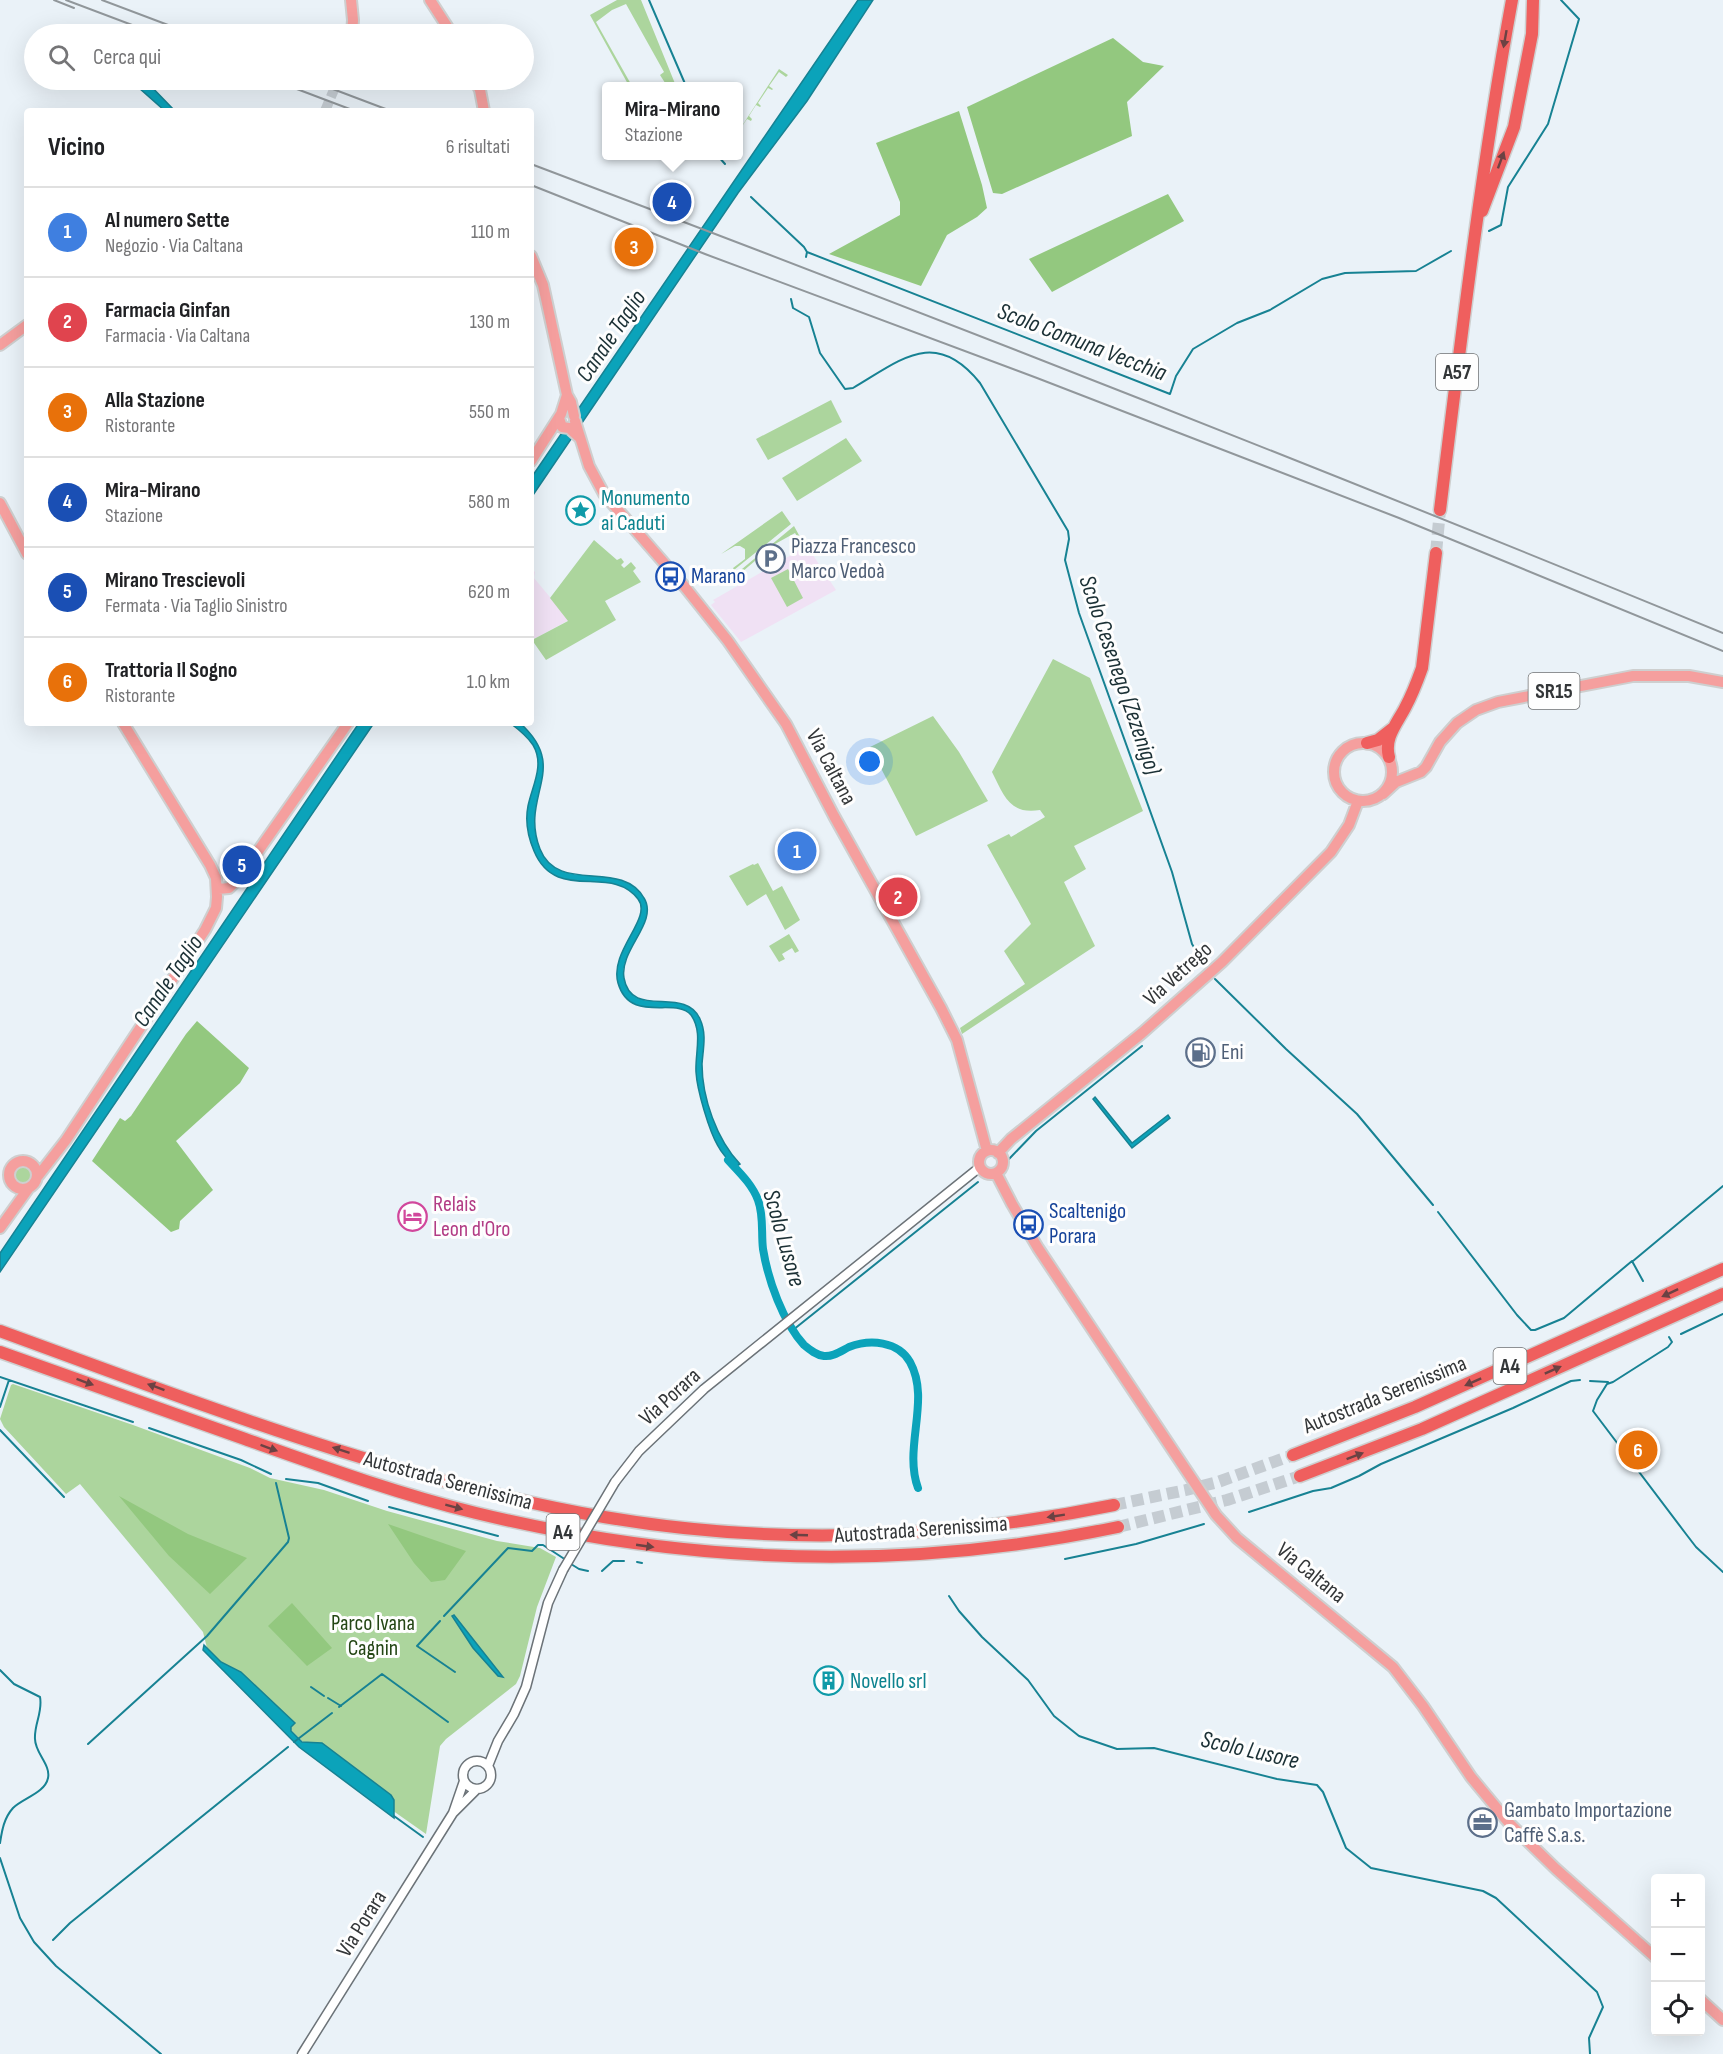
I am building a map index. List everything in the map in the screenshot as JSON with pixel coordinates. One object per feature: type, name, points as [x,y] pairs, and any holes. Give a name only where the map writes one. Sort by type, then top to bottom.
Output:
[{"type":"highway","name":"A57","points":[[1440,510],[1486,147],[1512,0]]},
{"type":"highway","name":"A57","points":[[1474,235],[1514,127],[1532,34],[1533,0]]},
{"type":"highway","points":[[1390,759],[1388,744],[1393,729],[1417,685],[1422,668],[1436,553]]},
{"type":"highway","points":[[1367,743],[1378,740],[1393,729]]},
{"type":"highway","name":"Autostrada Serenissima","points":[[1293,1455],[1415,1407],[1723,1269]]},
{"type":"highway","name":"Autostrada Serenissima","points":[[1300,1476],[1422,1429],[1723,1294]]},
{"type":"highway","name":"Autostrada Serenissima","points":[[0,1331],[240,1418],[368,1460],[484,1492],[605,1517],[693,1529],[843,1535],[930,1532],[991,1526],[1113,1505]]},
{"type":"highway","name":"Autostrada Serenissima","points":[[0,1352],[312,1463],[417,1497],[532,1526],[593,1538],[722,1554],[844,1558],[975,1550],[1065,1538],[1118,1527]]},
{"type":"main road","points":[[351,0],[353,24]]},
{"type":"main road","points":[[430,0],[446,24]]},
{"type":"main road","points":[[480,90],[483,108]]},
{"type":"main road","points":[[534,263],[543,285],[567,395],[565,422],[534,458]]},
{"type":"main road","points":[[0,345],[24,327]]},
{"type":"main road","name":"Via Caltana","points":[[565,422],[579,437],[589,466],[610,503],[648,544],[707,615],[763,688],[786,724],[957,1040],[993,1152],[1001,1156],[1002,1166],[996,1173],[1012,1204],[1038,1248],[1220,1520],[1237,1538],[1393,1667],[1423,1706],[1471,1777],[1501,1815],[1556,1869],[1651,1954]]},
{"type":"main road","points":[[0,503],[24,548]]},
{"type":"main road","name":"SR15","points":[[1414,774],[1426,767],[1440,742],[1457,723],[1476,710],[1498,702],[1633,676],[1689,676],[1723,682]]},
{"type":"main road","points":[[0,1228],[59,1150],[205,930],[216,908],[218,889],[216,878],[202,849],[125,726]]},
{"type":"main road","points":[[218,889],[229,888],[240,878],[346,726]]},
{"type":"main road","points":[[1360,742],[1378,746],[1402,771],[1414,774],[1396,782],[1383,794],[1367,801],[1351,799],[1340,790],[1334,778],[1338,757],[1347,747],[1360,742]]},
{"type":"main road","points":[[1383,794],[1393,775],[1390,759]]},
{"type":"main road","name":"Via Vetrego","points":[[993,1152],[1142,1033],[1222,963],[1331,852],[1349,825],[1358,801]]},
{"type":"main road","points":[[0,1220],[10,1202],[12,1184],[9,1174],[13,1165],[20,1161],[30,1162],[59,1150]]},
{"type":"main road","points":[[993,1152],[979,1159],[980,1167],[987,1173],[996,1173]]},
{"type":"main road","points":[[30,1162],[37,1168],[38,1176]]},
{"type":"main road","points":[[12,1184],[19,1189],[28,1189]]},
{"type":"main road","points":[[1705,2003],[1723,2020]]},
{"type":"street","name":"Via Porara","points":[[453,1813],[477,1789],[486,1786],[490,1780],[491,1774],[488,1767],[498,1741],[526,1687],[548,1603],[563,1570],[615,1482],[634,1456],[704,1389],[980,1167]]},
{"type":"street","name":"Via Porara","points":[[302,2054],[453,1813],[464,1782],[462,1774],[464,1768],[469,1763],[479,1761],[498,1741]]},
{"type":"street","points":[[479,1761],[488,1767]]},
{"type":"street","points":[[464,1782],[477,1789]]},
{"type":"shaded area","points":[[807,546],[836,590],[741,642],[711,605],[715,602],[713,600]]},
{"type":"shaded area","points":[[534,578],[569,620],[534,639]]},
{"type":"green space","points":[[617,0],[641,0],[674,82],[664,82],[660,75],[664,72],[626,4],[612,10],[596,22],[630,82],[627,82],[590,15]]},
{"type":"green space","points":[[1113,38],[1143,62],[1164,66],[1127,102],[1132,136],[1002,194],[993,193],[967,107]]},
{"type":"green space","points":[[779,69],[788,75],[786,77],[779,72],[769,86],[773,89],[768,88],[758,103],[761,106],[756,105],[749,116],[751,121],[747,119],[743,124]]},
{"type":"green space","points":[[959,111],[987,208],[977,217],[947,235],[921,286],[829,254],[900,215],[900,202],[876,143]]},
{"type":"green space","points":[[1168,194],[1184,221],[1052,292],[1029,259]]},
{"type":"green space","points":[[831,400],[842,422],[768,460],[756,439]]},
{"type":"green space","points":[[846,438],[862,461],[797,501],[782,478]]},
{"type":"green space","points":[[782,511],[791,524],[734,570],[733,568],[745,559],[745,549],[735,546],[721,554]]},
{"type":"green space","points":[[794,526],[800,537],[798,538],[795,533],[775,544],[742,572],[744,576],[736,574]]},
{"type":"green space","points":[[594,540],[617,560],[621,558],[624,562],[621,565],[624,568],[631,562],[636,568],[633,571],[641,582],[605,601],[616,620],[546,660],[534,643],[534,639],[568,621],[550,598]]},
{"type":"green space","points":[[788,569],[803,598],[787,607],[771,578]]},
{"type":"green space","points":[[1053,659],[1090,678],[1143,811],[1074,846],[1086,869],[1064,882],[1095,946],[962,1034],[960,1028],[1025,984],[1004,951],[1031,924],[987,845],[1009,834],[1011,837],[1045,817],[1040,810],[1022,810],[1009,802],[992,772]]},
{"type":"green space","points":[[933,716],[959,752],[988,801],[916,836],[870,747]]},
{"type":"green space","points":[[758,863],[773,891],[782,886],[800,920],[785,930],[766,894],[747,906],[729,876]]},
{"type":"green space","points":[[789,934],[799,951],[795,953],[792,948],[782,954],[785,959],[779,962],[769,946]]},
{"type":"green space","points":[[197,1021],[249,1068],[240,1083],[176,1141],[213,1190],[180,1221],[179,1229],[171,1232],[92,1161],[120,1118],[125,1121],[131,1116]]},
{"type":"green space","points":[[23,1166],[29,1169],[32,1175],[29,1181],[23,1184],[17,1181],[14,1175],[17,1169]]},
{"type":"green space","name":"Parco Ivana Cagnin","points":[[13,1384],[133,1425],[250,1468],[270,1478],[324,1490],[387,1511],[497,1541],[540,1548],[556,1557],[537,1607],[516,1684],[440,1746],[426,1834],[302,1741],[207,1648],[203,1632],[80,1484],[66,1494],[4,1427],[0,1419]]},
{"type":"green space","points":[[119,1496],[188,1534],[247,1558],[210,1594],[169,1556]]},
{"type":"green space","points":[[388,1524],[466,1551],[445,1580],[431,1582],[414,1563]]},
{"type":"green space","points":[[292,1603],[332,1648],[307,1666],[268,1626]]},
{"type":"water","points":[[858,0],[873,0],[807,101],[738,193],[534,494],[534,474]]},
{"type":"water","points":[[141,90],[155,90],[172,108],[162,108]]},
{"type":"water","points":[[357,726],[372,726],[0,1272],[0,1253]]},
{"type":"water","points":[[514,726],[523,726],[535,739],[542,754],[543,769],[535,813],[535,830],[540,849],[549,863],[575,874],[621,880],[634,886],[644,898],[647,907],[646,917],[627,957],[624,978],[629,990],[637,997],[683,1004],[693,1009],[700,1019],[704,1036],[703,1077],[708,1104],[724,1143],[740,1164],[735,1167],[718,1146],[704,1110],[696,1072],[697,1028],[691,1015],[675,1008],[642,1007],[632,1003],[624,996],[618,983],[619,959],[640,916],[641,907],[638,899],[627,889],[613,884],[569,880],[556,876],[544,867],[534,851],[527,817],[538,760],[533,745]]},
{"type":"water","points":[[1095,1097],[1132,1143],[1168,1115],[1170,1118],[1132,1148],[1093,1099]]},
{"type":"water","points":[[454,1615],[503,1677],[498,1676],[473,1648],[452,1616]]},
{"type":"water","points":[[204,1645],[221,1662],[241,1672],[295,1723],[291,1731],[302,1742],[322,1743],[391,1795],[394,1800],[394,1818],[299,1747],[203,1650]]},
{"type":"waterway","name":"Scolo Cesenego (Zezenigo)","points":[[649,0],[684,82]]},
{"type":"waterway","name":"Scolo Comuna Vecchia","points":[[1489,231],[1501,225],[1508,187],[1548,124],[1579,19],[1561,0]]},
{"type":"waterway","name":"Scolo Cesenego (Zezenigo)","points":[[722,160],[725,164]]},
{"type":"waterway","name":"Scolo Cesenego (Zezenigo)","points":[[751,197],[804,247],[807,252],[806,257]]},
{"type":"waterway","name":"Scolo Comuna Vecchia","points":[[807,252],[1170,394],[1176,376],[1193,349],[1237,323],[1270,310],[1322,279],[1345,273],[1416,271],[1451,251]]},
{"type":"waterway","name":"Scolo Cesenego (Zezenigo)","points":[[791,299],[793,308],[809,317],[820,353],[845,389],[853,388],[902,359],[918,354],[933,353],[948,356],[964,366],[980,383],[1068,531],[1069,539],[1065,560],[1079,613],[1172,872],[1192,944],[1205,965]]},
{"type":"waterway","name":"Scolo Cesenego (Zezenigo)","points":[[1215,979],[1286,1049],[1357,1114],[1433,1205]]},
{"type":"waterway","points":[[1009,1159],[1036,1131],[1142,1046]]},
{"type":"waterway","name":"Scolo Lusore","points":[[728,1160],[749,1183],[758,1200],[762,1218],[763,1249],[773,1287],[789,1325],[804,1345],[816,1353],[827,1356],[857,1344],[883,1344],[898,1350],[910,1362],[916,1377],[918,1392],[913,1456],[918,1488]]},
{"type":"waterway","points":[[793,1330],[978,1182]]},
{"type":"waterway","points":[[1633,1261],[1723,1186]]},
{"type":"waterway","name":"Scolo Cesenego (Zezenigo)","points":[[1438,1212],[1531,1330],[1564,1318],[1632,1261],[1643,1281]]},
{"type":"waterway","points":[[1681,1334],[1723,1314]]},
{"type":"waterway","name":"Scolo Cesenego (Zezenigo)","points":[[1669,1337],[1672,1342],[1668,1347],[1607,1384],[1593,1411],[1696,1547],[1723,1572]]},
{"type":"waterway","points":[[0,1377],[133,1422]]},
{"type":"waterway","points":[[0,1407],[9,1380]]},
{"type":"waterway","points":[[1249,1512],[1313,1491],[1331,1488],[1571,1381],[1580,1380]]},
{"type":"waterway","points":[[1590,1381],[1608,1382]]},
{"type":"waterway","points":[[149,1428],[241,1460],[271,1474]]},
{"type":"waterway","points":[[0,1430],[64,1497]]},
{"type":"waterway","points":[[286,1479],[318,1483],[368,1501]]},
{"type":"waterway","points":[[88,1744],[207,1636],[288,1542],[276,1483]]},
{"type":"waterway","points":[[389,1507],[498,1536]]},
{"type":"waterway","points":[[1065,1559],[1136,1544],[1204,1524]]},
{"type":"waterway","points":[[444,1616],[508,1548],[532,1551],[538,1545],[543,1545],[566,1560]]},
{"type":"waterway","points":[[602,1571],[613,1561],[624,1561]]},
{"type":"waterway","points":[[637,1562],[642,1563]]},
{"type":"waterway","points":[[571,1564],[588,1571]]},
{"type":"waterway","name":"Scolo Lusore","points":[[949,1596],[982,1637],[1028,1680],[1054,1716],[1079,1736],[1117,1749],[1154,1748],[1277,1779],[1317,1785],[1323,1792],[1346,1848],[1371,1868],[1483,1891],[1496,1898],[1597,1992],[1603,2007],[1589,2038],[1590,2054]]},
{"type":"waterway","points":[[440,1621],[417,1646],[455,1672]]},
{"type":"waterway","points":[[0,1670],[14,1684],[40,1697],[35,1739],[48,1773],[43,1788],[17,1804],[7,1816],[0,1843]]},
{"type":"waterway","points":[[339,1707],[382,1674],[448,1722]]},
{"type":"waterway","points":[[311,1687],[324,1696]]},
{"type":"waterway","points":[[328,1698],[341,1706]]},
{"type":"waterway","points":[[294,1742],[332,1713]]},
{"type":"waterway","points":[[53,1940],[70,1923],[288,1747]]},
{"type":"waterway","points":[[394,1816],[423,1837]]},
{"type":"waterway","points":[[0,1858],[20,1918],[34,1942],[56,1966],[161,2054]]},
{"type":"tunnel","points":[[326,108],[334,90]]},
{"type":"tunnel","points":[[1436,553],[1440,510]]},
{"type":"tunnel","points":[[1114,1505],[1218,1482],[1293,1455]]},
{"type":"tunnel","points":[[1118,1527],[1227,1500],[1300,1476]]},
{"type":"railway","points":[[54,0],[74,8]]},
{"type":"railway","points":[[66,0],[130,24]]},
{"type":"railway","points":[[102,0],[166,24]]},
{"type":"railway","points":[[299,90],[347,108]]},
{"type":"railway","points":[[335,90],[383,108]]},
{"type":"railway","points":[[534,165],[1129,394],[1723,633]]},
{"type":"railway","points":[[534,186],[705,254],[1037,378],[1399,518],[1723,651]]},
{"type":"place","name":"Mira-Mirano","points":[[672,202]]},
{"type":"place","name":"Alla Stazione","points":[[634,247]]},
{"type":"place","name":"Monumento ai Caduti","points":[[580,511]]},
{"type":"place","name":"Piazza Francesco Marco Vedoà","points":[[770,559]]},
{"type":"place","name":"Marano","points":[[670,576]]},
{"type":"place","name":"Al numero Sette","points":[[797,851]]},
{"type":"place","name":"Mirano Trescievoli","points":[[242,865]]},
{"type":"place","name":"Farmacia Ginfan","points":[[898,897]]},
{"type":"place","name":"Eni","points":[[1200,1052]]},
{"type":"place","name":"Relais Leon d'Oro","points":[[412,1217]]},
{"type":"place","name":"Scaltenigo Porara","points":[[1028,1224]]},
{"type":"place","name":"Trattoria Il Sogno","points":[[1638,1450]]},
{"type":"place","name":"Novello srl","points":[[829,1681]]},
{"type":"place","name":"Gambato Importazione Caffè S.a.s.","points":[[1483,1823]]},
{"type":"water label","name":"Canale Taglio","points":[[611,336]]},
{"type":"water label","name":"Canale Taglio","points":[[168,981]]}]
